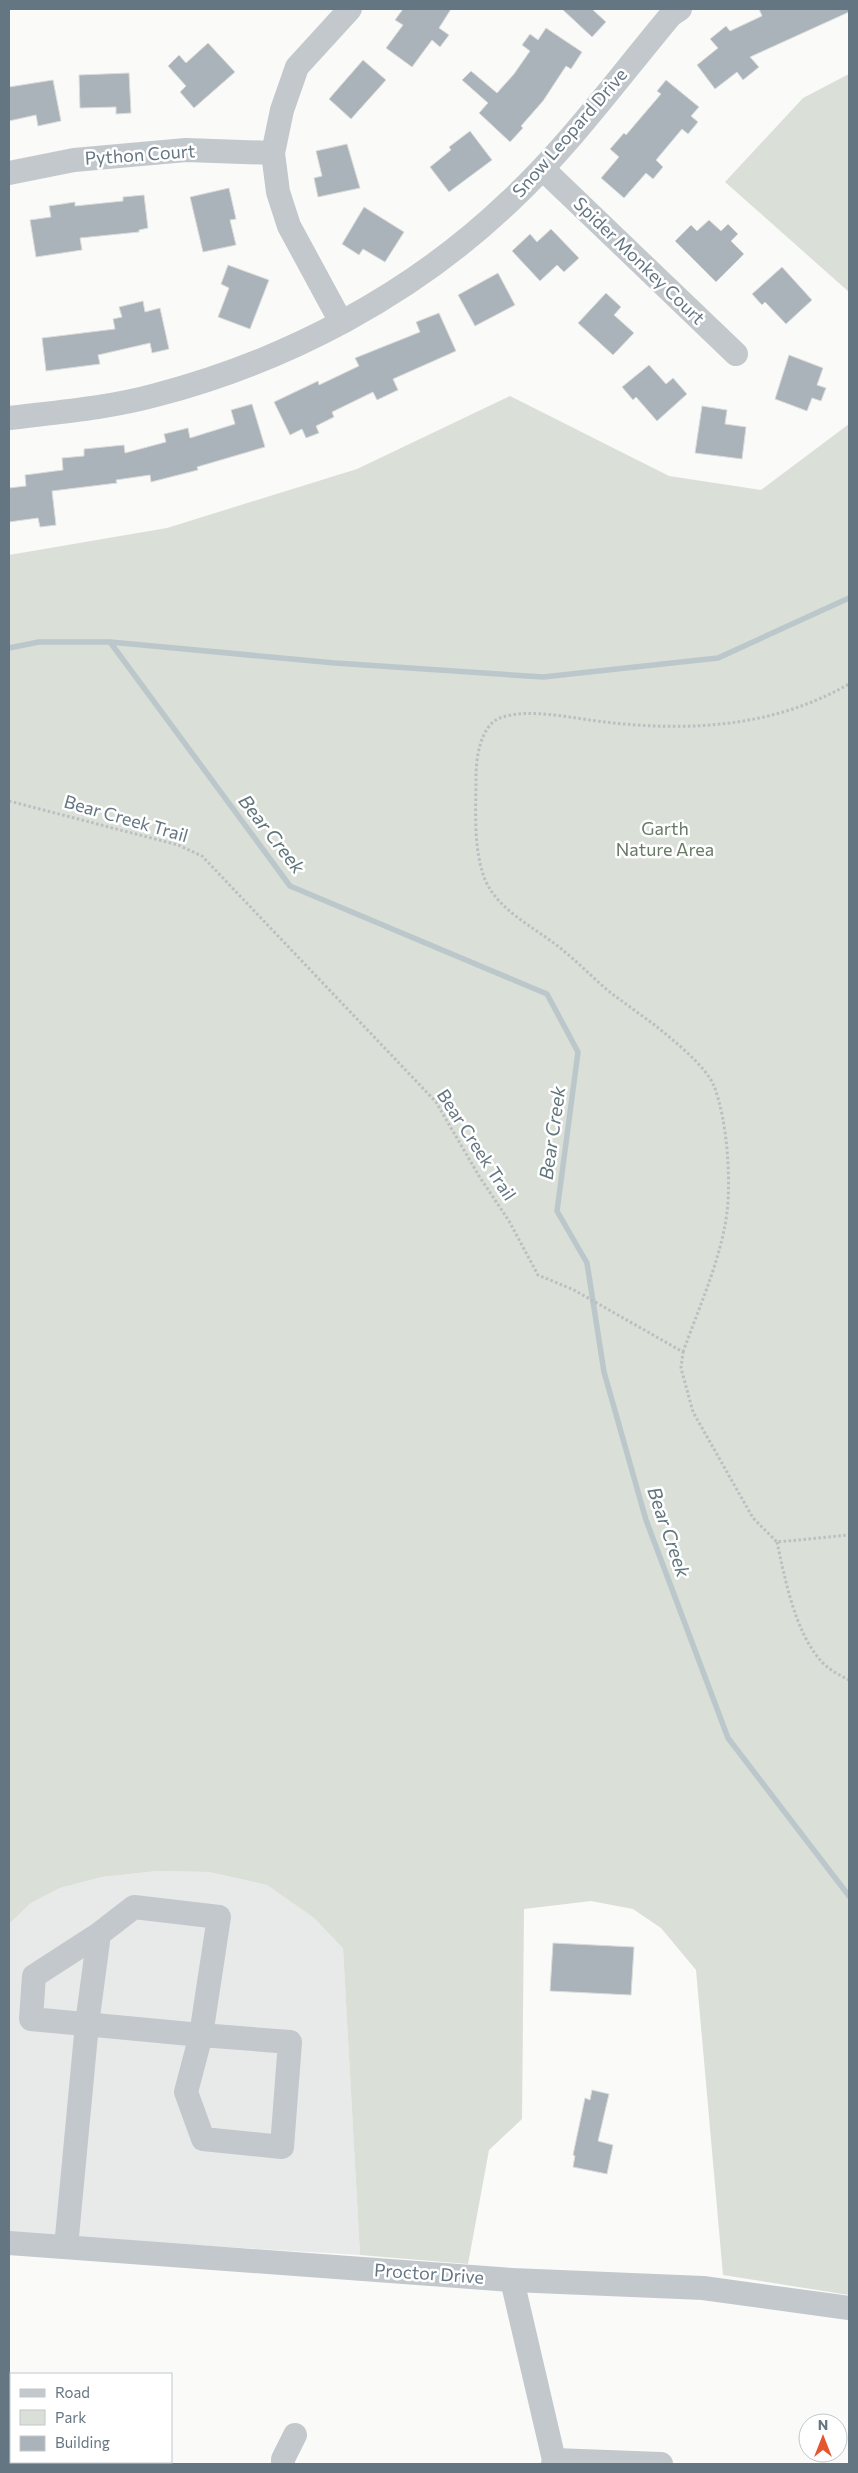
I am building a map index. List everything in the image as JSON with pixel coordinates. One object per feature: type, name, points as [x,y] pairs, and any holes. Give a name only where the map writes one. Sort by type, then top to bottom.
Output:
[{"type":"street","points":[[341,322],[289,226],[278,192],[273,153],[282,110],[298,66],[350,9]]},
{"type":"street","name":"Snow Leopard Drive","points":[[9,418],[155,396],[221,375],[288,351],[401,287],[459,245],[510,202],[543,169],[672,15],[680,9]]},
{"type":"street","name":"Python Court","points":[[9,173],[74,160],[186,150],[273,153]]},
{"type":"street","name":"Spider Monkey Court","points":[[543,169],[736,354]]},
{"type":"street","points":[[87,2024],[31,2019],[34,1976],[99,1934],[134,1907],[219,1917],[200,2036],[186,2092],[203,2139],[282,2147],[290,2042],[200,2036],[87,2024]]},
{"type":"street","points":[[66,2248],[87,2024],[99,1934]]},
{"type":"street","name":"Proctor Drive","points":[[9,2243],[512,2280],[703,2288],[849,2308]]},
{"type":"street","points":[[512,2280],[554,2462],[661,2464]]},
{"type":"street","points":[[282,2464],[295,2435]]},
{"type":"path","points":[[849,684],[829,696],[794,708],[745,722],[699,728],[649,728],[544,715],[518,714],[497,719],[484,736],[476,764],[478,851],[485,880],[504,908],[564,950],[610,991],[685,1050],[713,1084],[725,1133],[728,1189],[724,1230],[683,1352],[681,1368],[693,1412],[753,1518],[777,1542],[788,1597],[805,1634],[820,1660],[849,1680]]},
{"type":"path","name":"Bear Creek Trail","points":[[9,801],[178,845],[202,856],[436,1102],[479,1176],[508,1221],[538,1275],[574,1290],[683,1352]]},
{"type":"path","points":[[777,1542],[849,1535]]},
{"type":"shaded area","points":[[157,1871],[209,1872],[267,1885],[314,1918],[343,1947],[360,2255],[9,2234],[9,1924],[31,1903],[60,1888],[102,1877]]},
{"type":"green space","points":[[849,74],[849,292],[725,182],[803,98]]},
{"type":"green space","name":"Garth Nature Area","points":[[510,396],[669,476],[761,490],[849,424],[849,2295],[723,2275],[696,1970],[661,1928],[633,1909],[591,1901],[524,1909],[522,2119],[489,2150],[468,2264],[360,2255],[343,1948],[314,1918],[267,1885],[209,1872],[157,1871],[102,1877],[60,1888],[31,1903],[9,1924],[9,555],[167,528],[357,469]]},
{"type":"building","points":[[403,9],[451,9],[439,28],[449,35],[440,47],[432,40],[412,67],[386,48],[403,25],[395,20]]},
{"type":"building","points":[[562,9],[592,9],[606,22],[592,37]]},
{"type":"building","points":[[759,9],[849,9],[849,12],[750,57],[759,67],[743,80],[737,72],[715,89],[697,65],[718,48],[710,39],[726,26],[730,31],[762,16]]},
{"type":"building","points":[[546,28],[582,52],[571,69],[566,66],[543,101],[510,142],[479,113],[488,103],[462,80],[471,71],[497,93],[514,74],[530,51],[522,45],[530,34],[538,40]]},
{"type":"building","points":[[208,43],[235,72],[194,108],[180,92],[186,86],[168,66],[179,55],[186,63]]},
{"type":"building","points":[[363,60],[386,80],[351,119],[329,99]]},
{"type":"building","points":[[129,73],[131,113],[116,114],[116,107],[80,108],[79,75]]},
{"type":"building","points":[[53,80],[61,121],[38,126],[36,115],[9,121],[9,87]]},
{"type":"building","points":[[666,80],[699,107],[691,116],[698,122],[688,134],[682,129],[656,160],[663,167],[653,179],[646,173],[624,198],[601,178],[619,157],[610,149],[624,133],[626,135],[661,94],[657,91]]},
{"type":"building","points":[[470,131],[492,160],[449,192],[430,167],[451,150],[449,147]]},
{"type":"building","points":[[347,144],[360,188],[318,197],[314,178],[322,176],[316,151]]},
{"type":"building","points":[[229,188],[236,219],[230,220],[236,245],[203,252],[190,197]]},
{"type":"building","points":[[144,195],[148,228],[139,230],[139,232],[80,238],[82,250],[36,257],[30,220],[51,217],[49,206],[75,202],[75,206],[123,201],[123,197]]},
{"type":"building","points":[[364,207],[404,232],[385,262],[363,249],[359,255],[342,244]]},
{"type":"building","points":[[709,220],[721,231],[728,224],[738,234],[731,241],[744,254],[716,282],[675,241],[691,225],[697,231]]},
{"type":"building","points":[[551,229],[579,258],[564,272],[557,265],[540,281],[512,251],[530,234],[537,242]]},
{"type":"building","points":[[228,265],[269,280],[250,329],[218,317],[229,288],[221,284]]},
{"type":"building","points":[[782,267],[812,300],[786,324],[765,302],[762,305],[752,294]]},
{"type":"building","points":[[498,273],[515,305],[475,326],[458,295]]},
{"type":"building","points":[[606,293],[621,307],[614,315],[634,333],[613,355],[578,323]]},
{"type":"building","points":[[143,301],[145,312],[160,308],[169,349],[152,353],[150,343],[98,355],[100,364],[46,371],[42,338],[115,329],[113,319],[122,317],[119,307]]},
{"type":"building","points":[[439,313],[456,351],[393,379],[398,390],[377,400],[373,392],[332,412],[334,417],[316,426],[319,433],[306,438],[302,429],[290,435],[274,402],[318,381],[319,385],[359,366],[355,358],[420,332],[416,322]]},
{"type":"building","points":[[789,355],[823,368],[817,385],[826,388],[821,401],[812,398],[807,411],[775,399]]},
{"type":"building","points":[[649,365],[666,384],[673,378],[687,394],[657,421],[636,397],[633,400],[622,387]]},
{"type":"building","points":[[252,404],[265,447],[197,467],[198,470],[151,482],[150,475],[116,480],[117,483],[52,491],[56,525],[40,527],[38,518],[9,522],[9,488],[26,486],[25,475],[63,470],[62,458],[84,456],[84,449],[124,445],[125,453],[166,442],[164,434],[188,428],[190,438],[235,424],[231,410]]},
{"type":"building","points":[[702,406],[727,410],[725,424],[746,427],[742,459],[695,453]]},
{"type":"building","points":[[553,1943],[634,1947],[631,1995],[550,1991]]},
{"type":"building","points":[[592,2090],[609,2094],[598,2141],[613,2145],[607,2174],[573,2167],[575,2156],[573,2155],[585,2098],[590,2100]]},
{"type":"waterway","points":[[110,642],[335,663],[543,677],[718,658],[849,598]]},
{"type":"waterway","name":"Bear Creek","points":[[9,648],[39,642],[110,642],[290,886],[547,994],[578,1052],[557,1211],[587,1263],[604,1372],[646,1520],[728,1738],[849,1896]]}]
